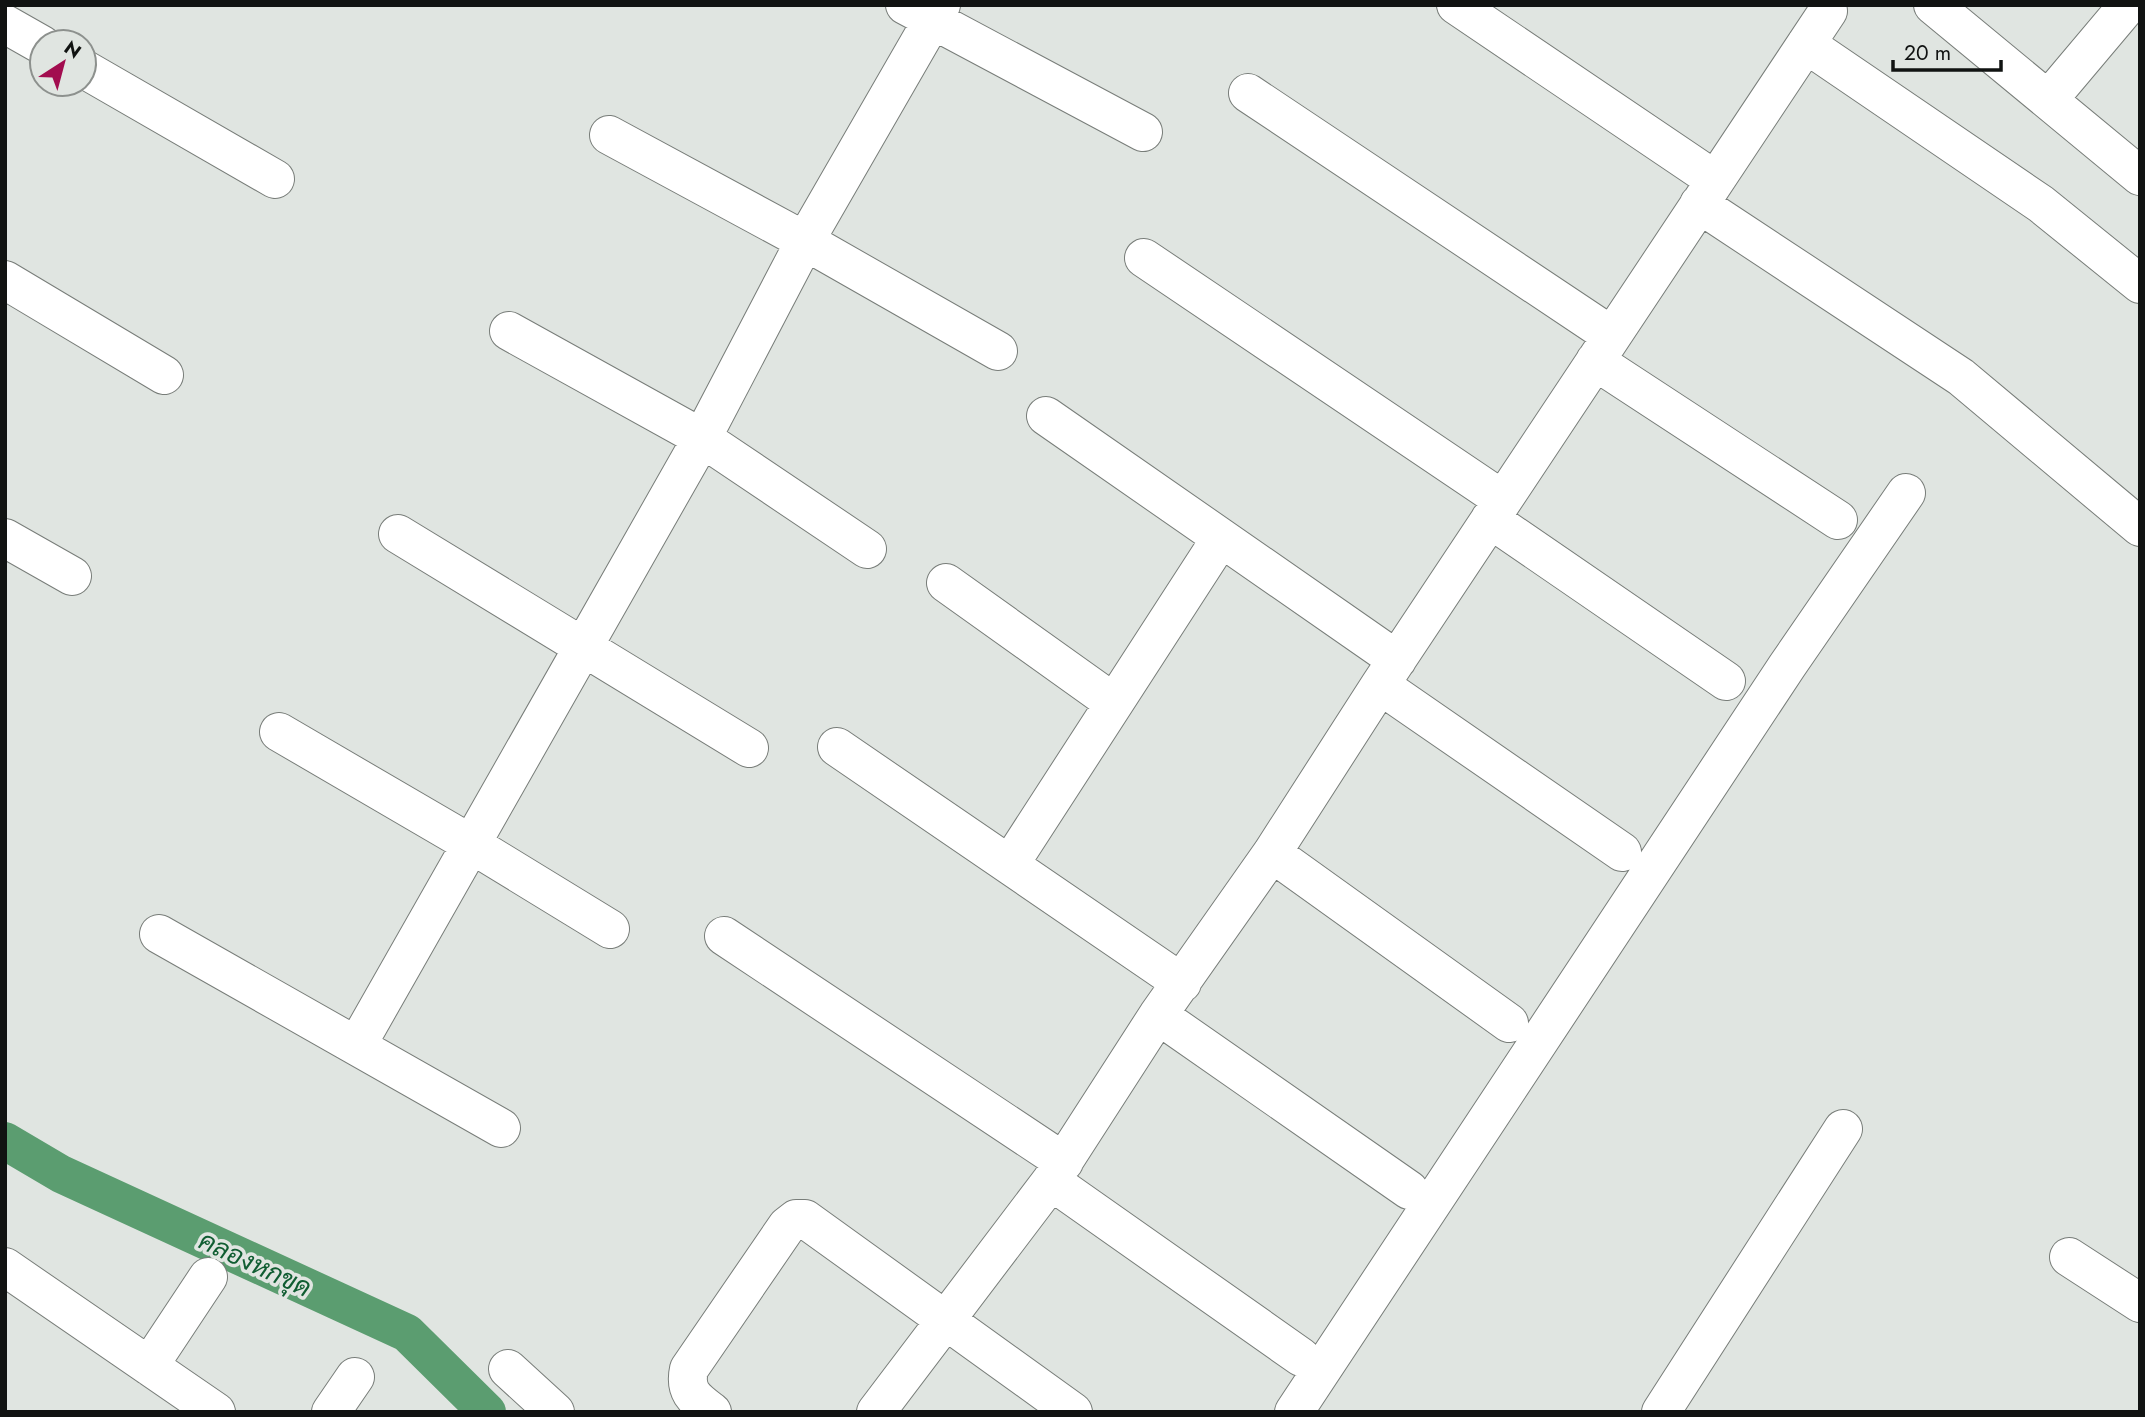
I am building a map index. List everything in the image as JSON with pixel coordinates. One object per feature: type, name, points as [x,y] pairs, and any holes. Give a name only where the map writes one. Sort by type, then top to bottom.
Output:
[{"type":"street","points":[[1456,5],[1497,17],[1707,192],[1961,377],[2140,527]]},
{"type":"street","points":[[1933,5],[2140,176]]},
{"type":"street","points":[[357,1045],[702,438],[926,10],[1143,132]]},
{"type":"street","points":[[876,1412],[1057,1171],[1158,1015],[1272,853],[1828,11]]},
{"type":"street","points":[[2048,100],[2129,16]]},
{"type":"street","points":[[5,24],[28,37]]},
{"type":"street","points":[[1806,44],[2041,204],[2140,284]]},
{"type":"street","points":[[98,77],[275,179]]},
{"type":"street","points":[[1248,93],[1604,348],[1838,520]]},
{"type":"street","points":[[609,135],[805,241],[998,351]]},
{"type":"street","points":[[1144,258],[1497,510],[1726,681]]},
{"type":"street","points":[[5,280],[164,375]]},
{"type":"street","points":[[509,331],[702,438],[867,549]]},
{"type":"street","points":[[1046,416],[1221,538],[1389,673],[1622,852]]},
{"type":"street","points":[[1294,1412],[1780,678],[1906,493]]},
{"type":"street","points":[[398,534],[748,748]]},
{"type":"street","points":[[5,538],[72,576]]},
{"type":"street","points":[[1010,864],[1221,538]]},
{"type":"street","points":[[946,583],[1114,703]]},
{"type":"street","points":[[279,732],[610,929]]},
{"type":"street","points":[[837,747],[1182,983]]},
{"type":"street","points":[[1272,853],[1509,1023]]},
{"type":"street","points":[[159,934],[502,1128]]},
{"type":"street","points":[[724,936],[1057,1171],[1301,1357]]},
{"type":"street","points":[[1158,1015],[1409,1190]]},
{"type":"street","points":[[1661,1412],[1843,1129]]},
{"type":"street","points":[[712,1412],[696,1400],[689,1390],[687,1379],[690,1369],[787,1226],[796,1219],[805,1219],[1073,1412]]},
{"type":"street","points":[[2069,1257],[2140,1303]]},
{"type":"street","points":[[5,1267],[216,1412]]},
{"type":"street","points":[[149,1366],[208,1277]]},
{"type":"street","points":[[508,1369],[555,1412]]},
{"type":"street","points":[[331,1412],[355,1377]]},
{"type":"waterway","name":"คลองหกขุด","points":[[5,1141],[61,1174],[407,1333],[487,1412]]}]
